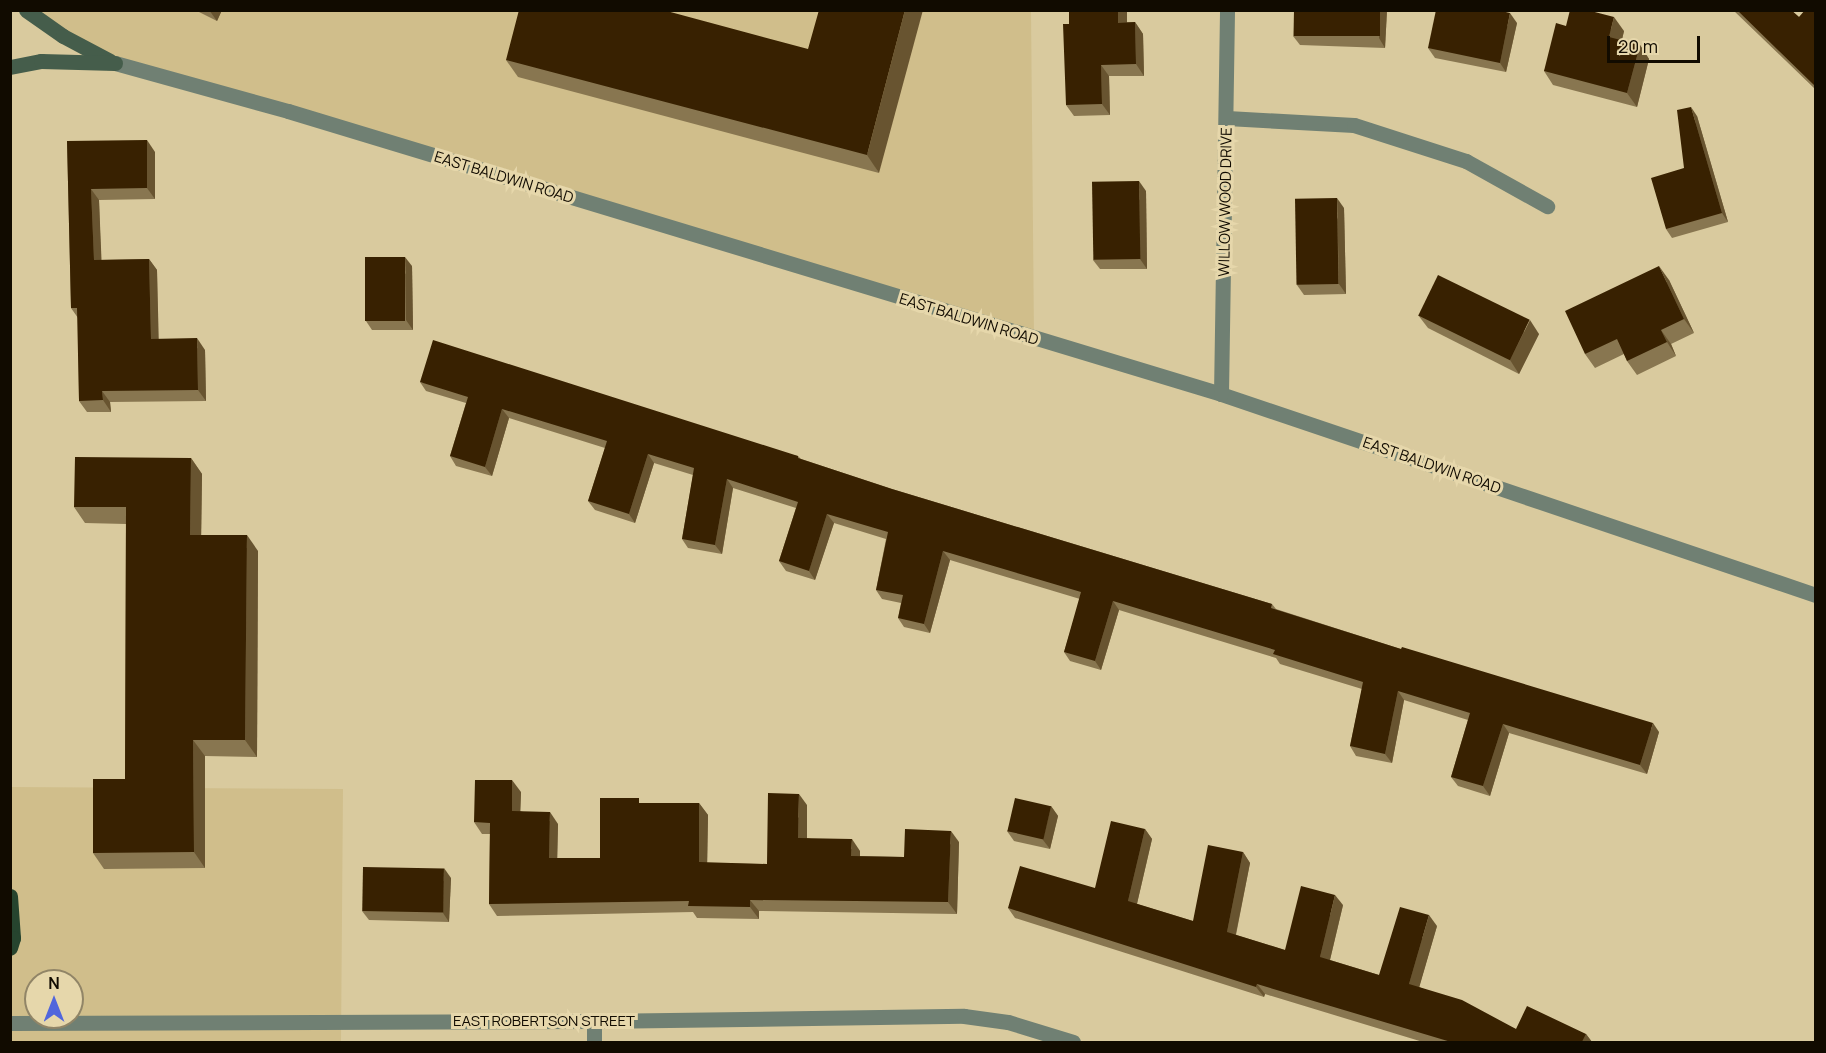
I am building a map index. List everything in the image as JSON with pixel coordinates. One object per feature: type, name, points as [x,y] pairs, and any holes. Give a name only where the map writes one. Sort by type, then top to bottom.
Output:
[{"type":"main road","points":[[26,10],[63,36],[115,63]]},
{"type":"main road","points":[[10,67],[40,61],[115,63]]},
{"type":"main road","points":[[10,896],[14,938],[10,948]]},
{"type":"street","name":"WILLOW WOOD DRIVE","points":[[1221,394],[1227,10]]},
{"type":"street","name":"EAST BALDWIN ROAD","points":[[115,63],[288,111],[1221,394],[1815,595]]},
{"type":"street","points":[[1227,118],[1354,125],[1466,160],[1547,206]]},
{"type":"street","name":"EAST ROBERTSON STREET","points":[[10,1023],[594,1021],[964,1016],[1008,1022],[1055,1040],[1073,1042]]},
{"type":"street","points":[[594,1021],[594,1042]]},
{"type":"shaded area","points":[[26,11],[1031,11],[1034,339],[115,63]]},
{"type":"shaded area","points":[[11,787],[343,789],[341,1042],[11,1042]]},
{"type":"building","points":[[519,10],[663,10],[808,49],[819,10],[905,10],[867,155],[506,60]]},
{"type":"building","points":[[1069,10],[1118,10],[1118,23],[1135,22],[1136,64],[1101,65],[1102,104],[1066,105],[1063,24],[1069,24]]},
{"type":"building","points":[[1294,10],[1380,10],[1380,36],[1294,36]]},
{"type":"building","points":[[1436,10],[1497,10],[1510,13],[1500,63],[1428,48]]},
{"type":"building","points":[[1570,10],[1587,10],[1614,17],[1609,37],[1640,45],[1627,93],[1544,71],[1556,23],[1566,26]]},
{"type":"building","points":[[1737,10],[1791,10],[1799,17],[1805,10],[1815,10],[1815,86]]},
{"type":"building","points":[[1691,107],[1722,213],[1666,229],[1651,178],[1684,168],[1677,110]]},
{"type":"building","points":[[147,140],[147,188],[91,189],[94,260],[149,259],[151,339],[197,338],[198,390],[102,391],[103,400],[79,401],[77,308],[71,308],[67,141]]},
{"type":"building","points":[[1139,181],[1140,259],[1093,260],[1092,182]]},
{"type":"building","points":[[1337,198],[1339,284],[1297,285],[1295,199]]},
{"type":"building","points":[[365,257],[405,257],[405,321],[365,321]]},
{"type":"building","points":[[1659,266],[1684,319],[1661,330],[1667,342],[1627,361],[1617,339],[1585,354],[1565,311]]},
{"type":"building","points":[[1438,275],[1530,320],[1510,360],[1418,315]]},
{"type":"building","points":[[433,340],[798,456],[798,458],[892,489],[1272,604],[1271,608],[1401,649],[1402,647],[1653,723],[1640,765],[1503,724],[1483,786],[1451,777],[1470,713],[1398,691],[1385,754],[1350,746],[1363,682],[1273,654],[1275,650],[1113,601],[1095,661],[1064,652],[1081,592],[943,551],[924,624],[898,618],[903,595],[876,590],[888,532],[827,514],[809,571],[779,561],[798,502],[727,479],[715,545],[682,539],[694,468],[648,454],[629,514],[588,501],[607,441],[502,409],[485,467],[450,456],[468,397],[420,382]]},
{"type":"building","points":[[75,457],[191,458],[190,535],[247,535],[245,740],[193,740],[194,852],[93,853],[93,779],[125,779],[126,507],[74,507]]},
{"type":"building","points":[[475,780],[512,780],[512,811],[550,812],[549,858],[600,858],[600,798],[639,798],[639,803],[699,803],[699,862],[767,864],[768,793],[799,794],[798,838],[852,839],[851,856],[904,857],[905,829],[951,831],[948,902],[750,900],[750,907],[688,906],[689,901],[489,904],[490,823],[474,822]]},
{"type":"building","points":[[1015,798],[1051,806],[1043,839],[1007,831]]},
{"type":"building","points":[[1111,821],[1145,829],[1128,901],[1193,921],[1208,845],[1243,852],[1227,932],[1285,950],[1301,886],[1335,895],[1320,957],[1379,975],[1400,907],[1429,915],[1409,984],[1462,1000],[1516,1029],[1527,1006],[1586,1034],[1582,1042],[1451,1042],[1257,984],[1256,987],[1008,908],[1020,866],[1095,888]]},
{"type":"building","points":[[363,867],[444,868],[443,912],[362,911]]},
{"type":"building","points":[[112,1041],[148,1042],[112,1042]]}]
